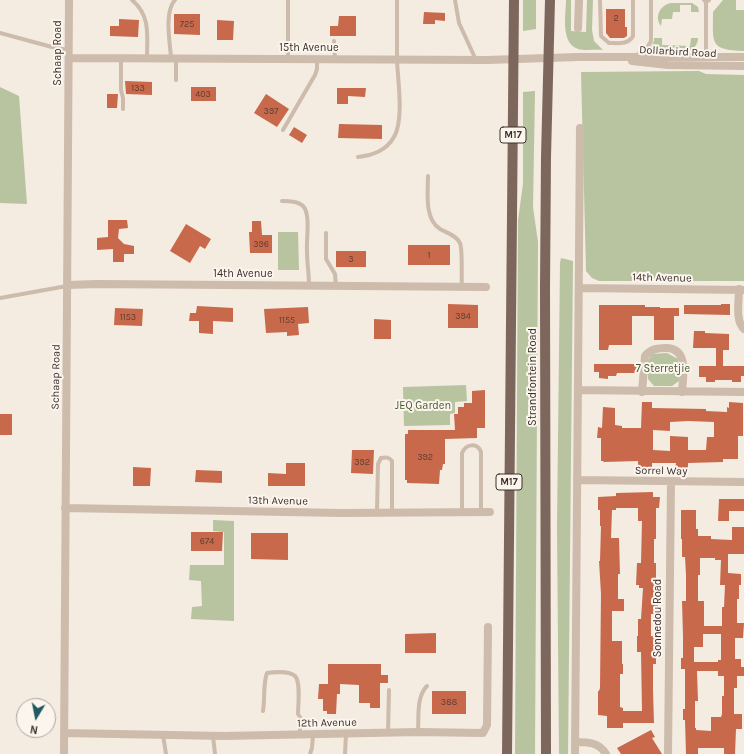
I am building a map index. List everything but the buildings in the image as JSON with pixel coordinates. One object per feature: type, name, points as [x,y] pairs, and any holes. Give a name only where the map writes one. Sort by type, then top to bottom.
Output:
[{"type":"main road","name":"Strandfontein Road","points":[[508,754],[514,0]]},
{"type":"main road","name":"Strandfontein Road","points":[[546,754],[545,288],[546,158],[550,0]]},
{"type":"street","name":"Schaap Road","points":[[64,754],[69,0]]},
{"type":"street","points":[[578,28],[579,0]]},
{"type":"street","name":"15th Avenue","points":[[69,54],[121,58],[397,60],[549,58]]},
{"type":"street","name":"Dollarbird Road","points":[[612,57],[668,65],[744,57]]},
{"type":"street","name":"Dollarbird Road","points":[[549,58],[634,57],[706,61],[744,66]]},
{"type":"street","points":[[575,754],[580,128]]},
{"type":"street","name":"14th Avenue","points":[[68,285],[486,287]]},
{"type":"street","name":"14th Avenue","points":[[579,288],[741,290]]},
{"type":"street","points":[[741,290],[739,320],[740,325],[744,329]]},
{"type":"street","points":[[642,392],[645,356],[653,349],[668,348],[677,351],[682,355],[682,392]]},
{"type":"street","points":[[578,390],[642,392],[744,392]]},
{"type":"street","name":"Sorrel Way","points":[[577,480],[744,482]]},
{"type":"street","name":"Sonnedou Road","points":[[668,754],[671,482]]},
{"type":"street","name":"13th Avenue","points":[[66,508],[377,513],[490,512]]},
{"type":"street","name":"12th Avenue","points":[[64,733],[214,736],[313,735],[388,732],[479,734],[484,732],[487,726],[488,627]]},
{"type":"street","points":[[575,742],[596,745],[604,750],[606,754]]},
{"type":"lane","points":[[132,0],[139,5],[147,24],[146,58]]},
{"type":"lane","points":[[175,0],[171,4],[169,14],[176,80]]},
{"type":"lane","points":[[288,0],[288,59]]},
{"type":"lane","points":[[358,157],[380,152],[388,144],[396,132],[399,104],[397,0]]},
{"type":"lane","points":[[456,0],[459,23],[476,60]]},
{"type":"lane","points":[[600,0],[601,36],[609,43],[626,43],[631,40],[633,36],[633,0]]},
{"type":"lane","points":[[634,57],[645,50],[649,45],[651,31],[651,0]]},
{"type":"lane","points":[[706,1],[706,61]]},
{"type":"lane","points":[[0,34],[52,47],[69,54]]},
{"type":"lane","points":[[334,41],[335,59]]},
{"type":"lane","points":[[121,58],[121,90],[123,109]]},
{"type":"lane","points":[[284,130],[315,75],[317,69],[317,59]]},
{"type":"lane","points":[[428,176],[430,216],[436,226],[456,237],[461,245],[462,287]]},
{"type":"lane","points":[[282,201],[292,201],[302,205],[305,209],[307,216],[309,285]]},
{"type":"lane","points":[[326,233],[326,259],[335,274],[336,286]]},
{"type":"lane","name":"14th Avenue","points":[[0,298],[68,285]]},
{"type":"lane","points":[[462,512],[462,453],[468,446],[476,446],[481,452],[481,512]]},
{"type":"lane","points":[[377,513],[378,464],[381,458],[385,457],[392,461],[392,512]]},
{"type":"lane","points":[[263,711],[265,698],[265,678],[267,673],[276,672],[294,676],[298,681],[298,714],[300,718],[300,735]]},
{"type":"lane","points":[[418,732],[419,707],[423,690],[427,686]]},
{"type":"lane","points":[[388,732],[389,690]]},
{"type":"lane","points":[[163,734],[166,754]]},
{"type":"lane","points":[[345,754],[346,734]]},
{"type":"lane","points":[[310,754],[313,735]]},
{"type":"lane","points":[[214,736],[215,754]]},
{"type":"green space","points":[[523,0],[536,0],[536,29],[523,31]]},
{"type":"green space","points":[[566,0],[571,0],[571,31],[586,32],[587,0],[593,0],[592,30],[594,41],[603,50],[584,50],[572,46],[566,35],[565,28]]},
{"type":"green space","points":[[723,0],[736,0],[736,10],[744,10],[744,51],[724,49],[715,43],[713,31],[713,12]]},
{"type":"green space","points":[[671,3],[692,3],[698,7],[699,12],[691,12],[691,5],[680,5],[680,12],[673,12],[672,19],[662,19],[661,26],[658,19],[659,12],[664,6]]},
{"type":"green space","points":[[654,38],[662,38],[662,45],[690,46],[691,38],[698,38],[694,47],[686,52],[648,52]]},
{"type":"green space","points":[[699,71],[706,74],[744,75],[744,281],[599,281],[592,278],[586,271],[581,72]]},
{"type":"green space","points":[[0,87],[19,96],[27,204],[0,203]]},
{"type":"green space","points":[[535,91],[533,207],[538,242],[535,754],[515,754],[518,220],[523,184],[523,92]]},
{"type":"green space","points":[[278,232],[298,232],[299,270],[278,270]]},
{"type":"green space","points":[[561,258],[573,261],[568,754],[559,754],[557,527]]},
{"type":"green space","name":"7 Sterretjie","points":[[667,353],[678,359],[679,381],[672,386],[654,386],[648,379],[648,360],[652,354]]},
{"type":"green space","name":"JEQ Garden","points":[[466,385],[467,401],[455,402],[455,413],[450,414],[450,425],[404,426],[403,387]]},
{"type":"green space","points":[[213,520],[234,521],[234,621],[191,619],[192,607],[202,606],[201,581],[189,580],[190,565],[224,565],[224,532],[213,531]]}]
